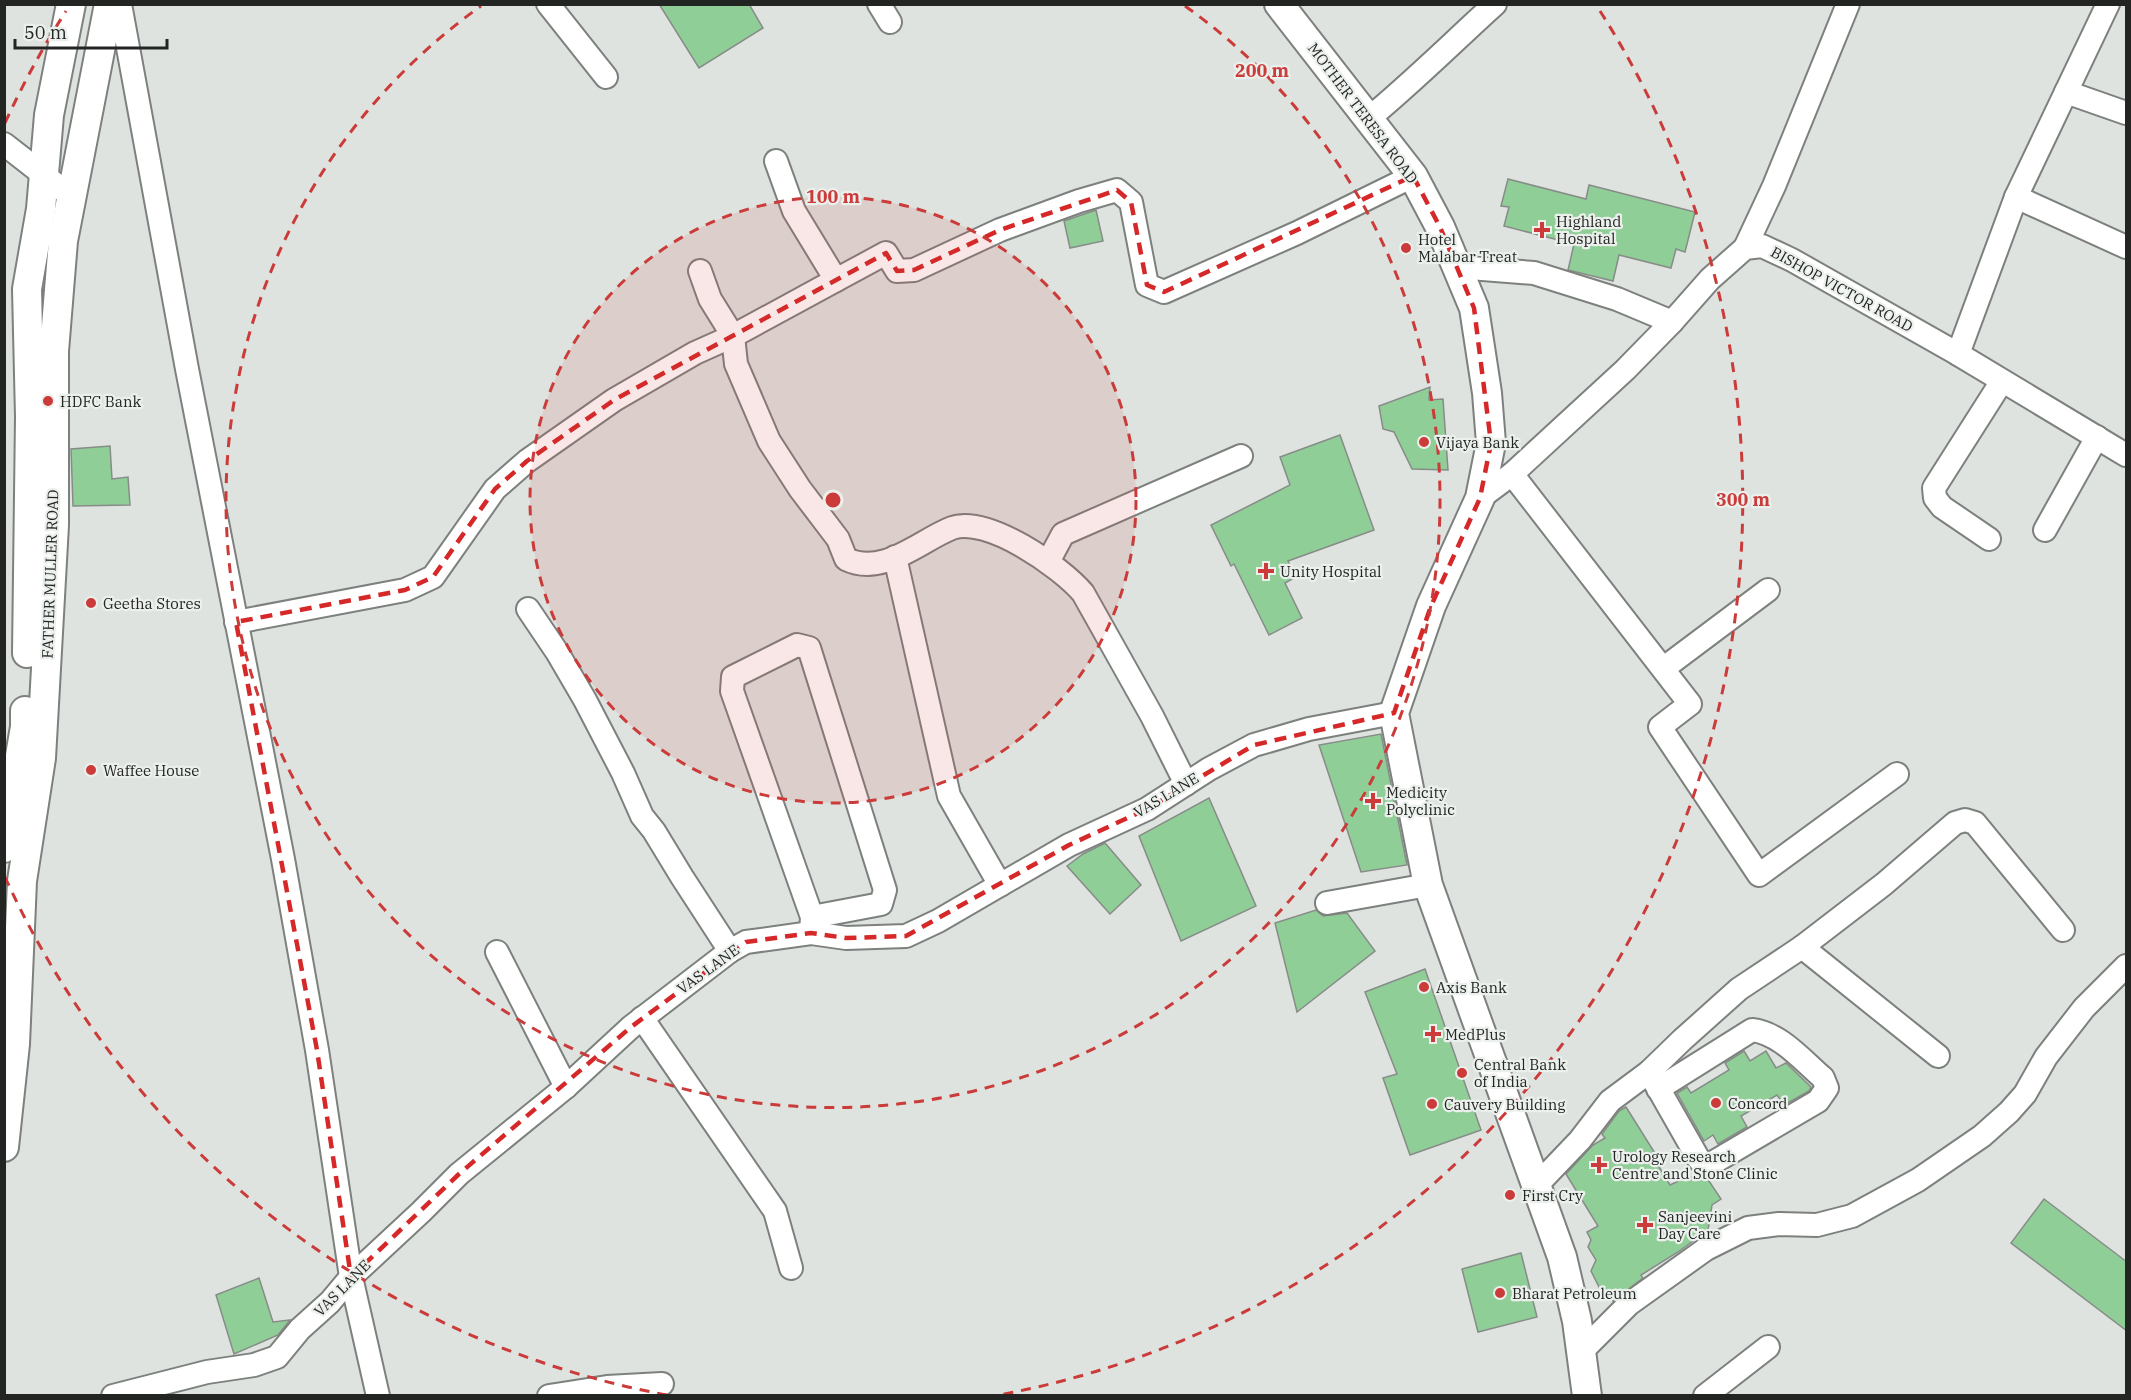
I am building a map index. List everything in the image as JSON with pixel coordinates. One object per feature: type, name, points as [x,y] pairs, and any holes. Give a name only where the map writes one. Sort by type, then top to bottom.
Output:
[{"type":"main road","points":[[4,320],[31,269],[41,209],[49,115],[71,4]]},
{"type":"main road","name":"FATHER MULLER ROAD","points":[[4,1147],[15,1044],[22,881],[41,758],[54,525],[54,351],[63,241],[109,4]]},
{"type":"main road","name":"MOTHER TERESA ROAD","points":[[1279,4],[1413,176],[1440,227],[1474,308],[1487,393],[1491,443],[1480,498],[1431,606],[1394,712]]},
{"type":"main road","points":[[31,269],[60,276]]},
{"type":"main road","points":[[16,295],[58,306]]},
{"type":"main road","points":[[4,848],[25,727],[29,585],[30,417],[16,295]]},
{"type":"main road","points":[[1394,712],[1428,885],[1562,1257],[1576,1321],[1587,1395]]},
{"type":"street","points":[[120,4],[315,1039],[351,1277],[378,1395]]},
{"type":"street","points":[[548,4],[606,77]]},
{"type":"street","points":[[1368,119],[1398,95],[1440,53],[1495,4]]},
{"type":"street","points":[[1480,498],[1512,474],[1624,370],[1672,322],[1710,279],[1745,248],[1774,186],[1848,4]]},
{"type":"street","points":[[1958,354],[2016,197],[2108,4]]},
{"type":"street","points":[[2066,92],[2127,113]]},
{"type":"street","points":[[4,144],[72,197]]},
{"type":"street","points":[[776,161],[794,211],[836,280]]},
{"type":"street","points":[[236,622],[405,591],[433,577],[495,489],[527,461],[614,400],[695,353],[733,336],[886,253],[897,271],[914,270],[999,230],[1117,190],[1131,202],[1147,285],[1164,292],[1297,233],[1413,176]]},
{"type":"street","points":[[2016,197],[2127,247]]},
{"type":"street","name":"BISHOP VICTOR ROAD","points":[[1745,248],[1762,246],[1792,260],[1958,354],[2127,455]]},
{"type":"street","points":[[1457,267],[1534,273],[1617,299],[1672,322]]},
{"type":"street","points":[[700,271],[710,299],[733,336],[736,364],[769,441],[800,489],[838,539],[846,559],[858,564],[868,564],[895,557],[952,528],[972,525],[1013,542],[1048,562],[1076,584],[1083,593],[1152,716],[1186,784]]},
{"type":"street","points":[[1989,539],[1942,507],[1935,498],[1934,488],[2002,381]]},
{"type":"street","points":[[2045,530],[2097,437]]},
{"type":"street","points":[[1048,562],[1063,534],[1241,456]]},
{"type":"street","points":[[1512,474],[1664,668],[1689,704],[1660,727],[1759,875],[1897,774]]},
{"type":"street","points":[[895,557],[949,796],[1000,885]]},
{"type":"street","points":[[1664,668],[1768,590]]},
{"type":"street","points":[[528,609],[585,699],[623,772],[642,816],[654,831],[730,951]]},
{"type":"street","points":[[797,645],[809,648],[885,890],[881,904],[812,925],[732,691],[733,677],[797,645]]},
{"type":"street","name":"VAS LANE","points":[[113,1395],[207,1372],[254,1365],[277,1357],[300,1329],[330,1302],[351,1277],[459,1174],[566,1087],[642,1018],[730,951],[746,942],[812,925],[846,938],[906,936],[938,921],[1069,845],[1147,809],[1209,769],[1254,745],[1309,729],[1394,712]]},
{"type":"street","points":[[1653,1081],[1682,1040],[1739,989],[1802,947],[1884,884],[1955,823],[1965,820],[1975,823],[2063,930]]},
{"type":"street","points":[[1327,903],[1428,885]]},
{"type":"street","points":[[1802,947],[1938,1056]]},
{"type":"street","points":[[497,952],[566,1087]]},
{"type":"street","points":[[1581,1352],[1629,1304],[1706,1249],[1748,1228],[1779,1224],[1817,1225],[1852,1216],[1918,1180],[1982,1136],[2025,1094],[2046,1057],[2084,1008],[2127,966]]},
{"type":"street","points":[[642,1018],[775,1210],[791,1268]]},
{"type":"street","points":[[1537,1185],[1580,1140],[1610,1101],[1752,1030],[1763,1031],[1775,1037],[1823,1078],[1827,1088],[1818,1101],[1708,1165],[1703,1164],[1698,1158],[1653,1081]]},
{"type":"street","points":[[1705,1395],[1768,1347]]},
{"type":"street","points":[[549,1395],[607,1387],[662,1384]]},
{"type":"highlighted area","points":[[1413,176],[1440,227],[1474,308],[1491,443],[1480,498],[1431,606],[1394,713],[1254,745],[1147,809],[1069,845],[906,936],[846,938],[811,933],[746,942],[631,1027],[459,1174],[351,1277],[317,1050],[236,622],[405,590],[433,577],[495,489],[527,461],[614,400],[886,253],[897,271],[914,270],[1000,230],[1117,190],[1131,202],[1147,285],[1164,292]]},
{"type":"building","points":[[659,4],[749,4],[763,28],[699,68]]},
{"type":"building","points":[[1508,179],[1586,199],[1589,185],[1695,212],[1685,252],[1676,249],[1671,268],[1619,255],[1613,281],[1568,270],[1574,244],[1504,226],[1509,207],[1501,206]]},
{"type":"building","points":[[1096,210],[1103,241],[1070,248],[1064,221]]},
{"type":"building","points":[[1430,387],[1429,400],[1443,399],[1448,470],[1412,469],[1394,432],[1383,429],[1379,406]]},
{"type":"building","points":[[1340,435],[1374,530],[1288,561],[1296,577],[1285,583],[1302,618],[1269,635],[1234,564],[1231,566],[1211,525],[1290,485],[1280,457]]},
{"type":"building","points":[[110,446],[112,479],[128,477],[130,505],[73,506],[71,449]]},
{"type":"building","points":[[1381,734],[1407,865],[1361,872],[1319,745]]},
{"type":"building","points":[[1209,798],[1256,906],[1181,941],[1139,836]]},
{"type":"building","points":[[1105,843],[1141,885],[1110,914],[1067,866],[1083,854]]},
{"type":"building","points":[[1316,910],[1323,916],[1347,913],[1375,951],[1297,1012],[1275,923]]},
{"type":"building","points":[[1425,969],[1481,1130],[1410,1155],[1383,1078],[1397,1074],[1365,992]]},
{"type":"building","name":"Concord","points":[[1744,1051],[1750,1061],[1766,1051],[1776,1068],[1786,1063],[1811,1087],[1809,1091],[1784,1105],[1777,1095],[1741,1116],[1747,1127],[1718,1144],[1713,1135],[1704,1141],[1677,1093],[1687,1087],[1691,1093],[1729,1070],[1725,1063]]},
{"type":"building","points":[[1626,1107],[1658,1158],[1655,1160],[1670,1185],[1689,1176],[1698,1181],[1707,1178],[1721,1199],[1712,1205],[1708,1230],[1641,1275],[1643,1278],[1613,1301],[1607,1293],[1603,1295],[1591,1271],[1596,1260],[1588,1247],[1591,1240],[1587,1232],[1598,1226],[1566,1174],[1593,1145],[1605,1138],[1602,1134],[1619,1111]]},
{"type":"building","points":[[2044,1199],[2127,1262],[2127,1331],[2011,1243]]},
{"type":"building","name":"Bharat Petroleum","points":[[1521,1253],[1537,1317],[1478,1332],[1462,1269]]},
{"type":"building","points":[[259,1278],[273,1322],[290,1320],[278,1335],[234,1354],[216,1295]]},
{"type":"place","name":"Highland Hospital","points":[[1542,230]]},
{"type":"place","name":"Hotel Malabar Treat","points":[[1406,248]]},
{"type":"place","name":"HDFC Bank","points":[[48,401]]},
{"type":"place","name":"Vijaya Bank","points":[[1424,442]]},
{"type":"place","name":"Unity Hospital","points":[[1266,571]]},
{"type":"place","name":"Geetha Stores","points":[[91,603]]},
{"type":"place","name":"Waffee House","points":[[91,770]]},
{"type":"place","name":"Medicity Polyclinic","points":[[1373,801]]},
{"type":"place","name":"Axis Bank","points":[[1424,987]]},
{"type":"place","name":"MedPlus","points":[[1433,1034]]},
{"type":"place","name":"Central Bank of India","points":[[1462,1073]]},
{"type":"place","name":"Concord","points":[[1716,1103]]},
{"type":"place","name":"Cauvery Building","points":[[1432,1104]]},
{"type":"place","name":"Urology Research Centre and Stone Clinic","points":[[1599,1165]]},
{"type":"place","name":"First Cry","points":[[1510,1195]]},
{"type":"place","name":"Sanjeevini Day Care","points":[[1645,1225]]},
{"type":"place","name":"Bharat Petroleum","points":[[1500,1293]]}]
